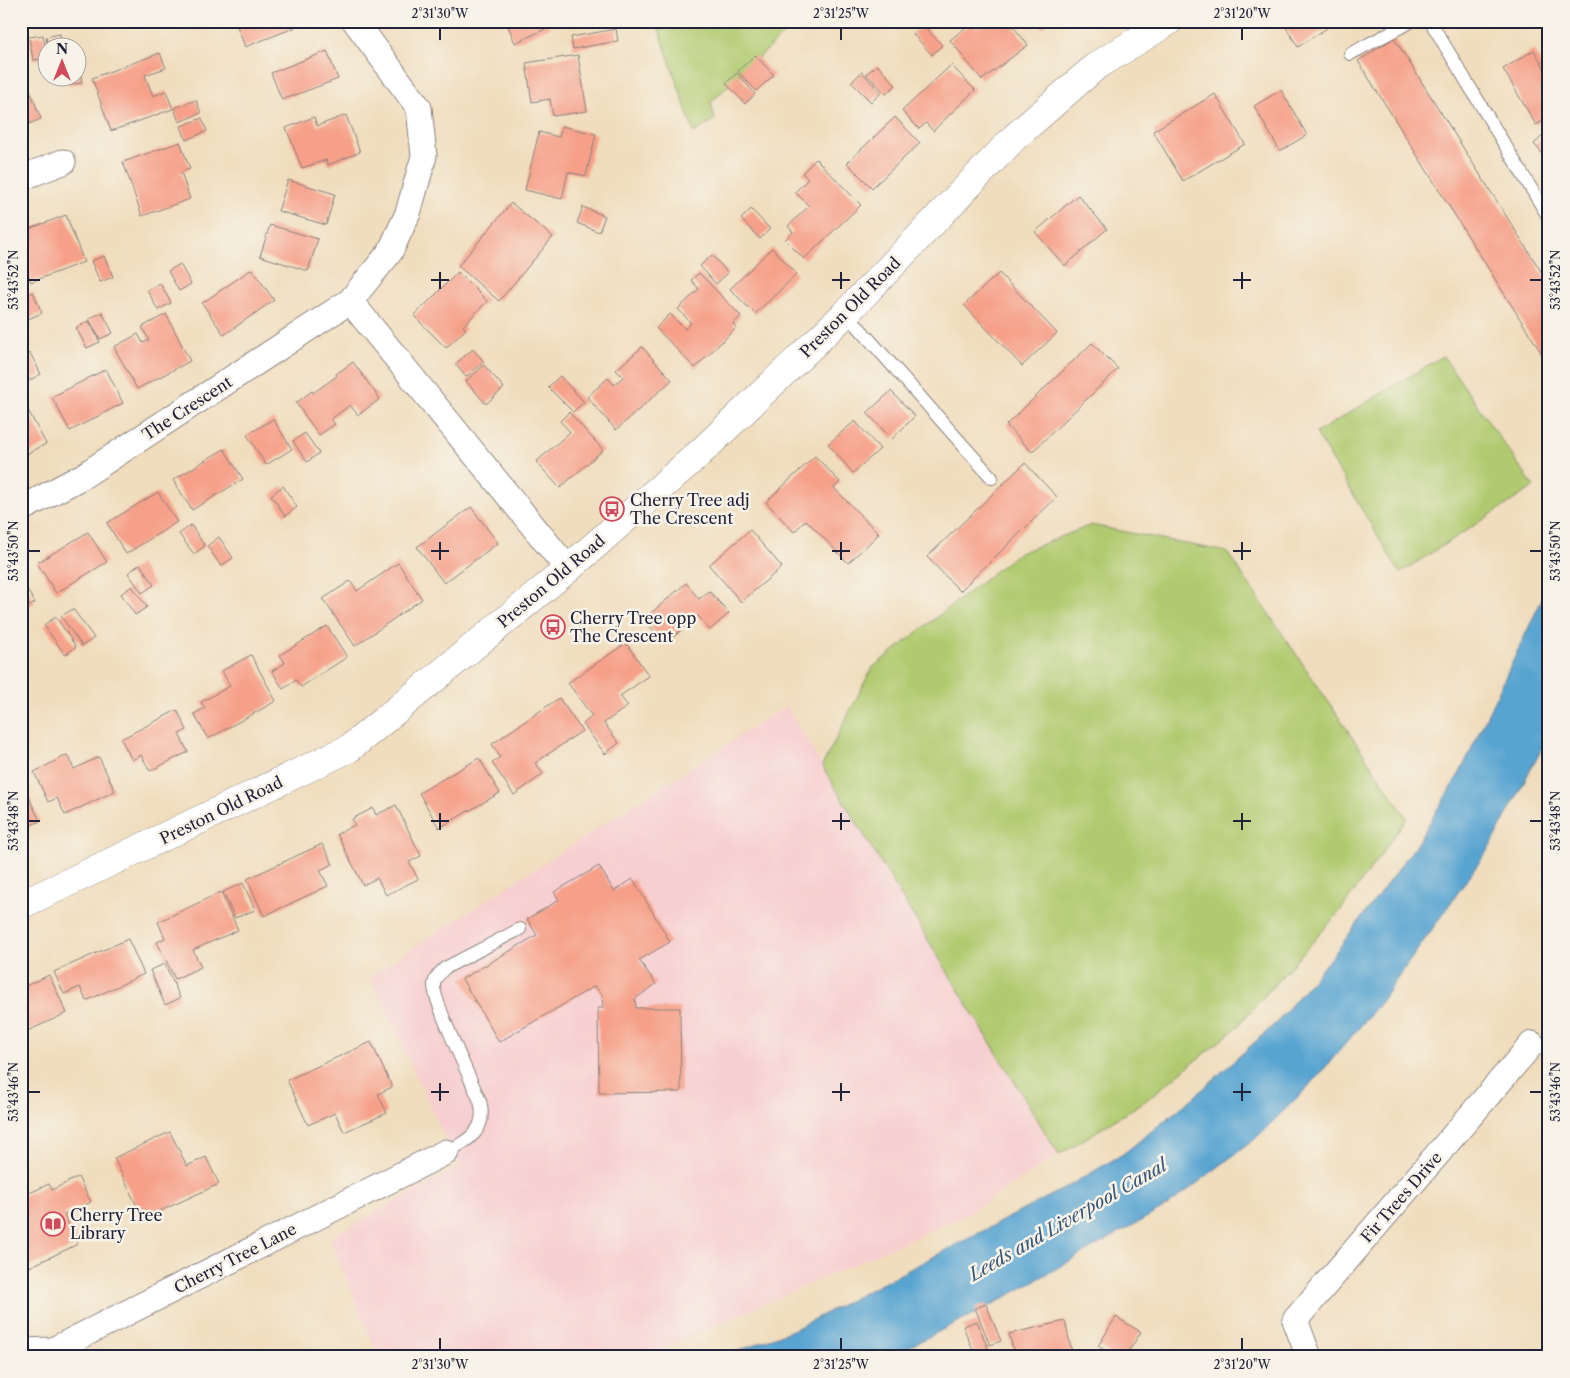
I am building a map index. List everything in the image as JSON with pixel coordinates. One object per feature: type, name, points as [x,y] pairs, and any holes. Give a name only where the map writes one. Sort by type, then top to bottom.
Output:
[{"type":"main road","name":"Preston Old Road","points":[[21,905],[350,748],[568,569],[703,450],[846,314],[1015,137],[1138,29],[1169,21]]},
{"type":"street","name":"The Crescent","points":[[21,509],[83,476],[350,301],[390,252],[408,213],[424,156],[420,108],[355,21]]},
{"type":"street","points":[[21,178],[63,162]]},
{"type":"street","points":[[350,301],[568,569]]},
{"type":"street","name":"Fir Trees Drive","points":[[1309,1357],[1295,1320],[1532,1044]]},
{"type":"street","name":"Cherry Tree Lane","points":[[21,1351],[53,1350],[446,1152]]},
{"type":"lane","points":[[1350,54],[1412,21]]},
{"type":"lane","points":[[1430,21],[1549,218]]},
{"type":"lane","points":[[846,314],[992,478]]},
{"type":"lane","points":[[446,1152],[475,1133],[481,1122],[483,1112],[439,1005],[434,984],[437,975],[445,968],[520,928]]},
{"type":"shaded area","points":[[786,706],[1059,1155],[965,1215],[644,1357],[379,1357],[329,1238],[461,1166],[442,1132],[370,976]]},
{"type":"green space","points":[[656,21],[798,21],[711,102],[715,119],[694,133]]},
{"type":"green space","points":[[1443,356],[1534,487],[1400,573],[1316,433]]},
{"type":"green space","points":[[1091,525],[1227,552],[1407,818],[1341,910],[1235,1029],[1145,1101],[1059,1155],[822,766],[872,668],[1017,554]]},
{"type":"water","name":"Leeds and Liverpool Canal","points":[[1549,584],[1549,734],[1490,847],[1380,1003],[1312,1083],[1255,1139],[1167,1206],[999,1301],[889,1357],[723,1357],[795,1329],[1067,1187],[1123,1154],[1193,1098],[1277,1022],[1338,949],[1414,848],[1461,771]]},
{"type":"building","points":[[235,21],[291,21],[294,28],[245,47]]},
{"type":"building","points":[[506,21],[547,21],[550,27],[515,43]]},
{"type":"building","points":[[984,21],[1009,21],[1028,45],[982,80],[950,40],[973,22],[977,27]]},
{"type":"building","points":[[1037,21],[1050,21],[1042,28]]},
{"type":"building","points":[[1282,21],[1323,21],[1327,28],[1298,47]]},
{"type":"building","points":[[923,25],[942,45],[932,55],[913,34]]},
{"type":"building","points":[[616,29],[618,41],[573,49],[571,37]]},
{"type":"building","points":[[60,34],[61,38],[46,38]]},
{"type":"building","points":[[43,35],[44,38],[38,38],[38,59],[33,60],[29,37]]},
{"type":"building","points":[[1394,38],[1549,284],[1549,365],[1358,61]]},
{"type":"building","points":[[1534,50],[1549,76],[1549,117],[1536,125],[1503,69]]},
{"type":"building","points":[[327,51],[338,79],[282,100],[271,73]]},
{"type":"building","points":[[160,53],[166,68],[145,75],[153,96],[166,91],[173,109],[111,131],[92,78]]},
{"type":"building","points":[[578,55],[587,111],[553,116],[550,99],[532,102],[526,63]]},
{"type":"building","points":[[755,55],[774,75],[756,91],[738,71]]},
{"type":"building","points":[[877,65],[896,85],[886,94],[866,74]]},
{"type":"building","points":[[951,65],[975,90],[933,131],[926,123],[919,129],[902,111]]},
{"type":"building","points":[[23,72],[41,119],[21,127],[21,73]]},
{"type":"building","points":[[862,72],[881,93],[871,102],[851,82]]},
{"type":"building","points":[[737,73],[755,94],[745,104],[726,83]]},
{"type":"building","points":[[1281,90],[1307,135],[1280,151],[1254,106]]},
{"type":"building","points":[[1215,94],[1245,144],[1183,181],[1153,131]]},
{"type":"building","points":[[196,100],[201,113],[179,122],[174,108]]},
{"type":"building","points":[[346,115],[360,152],[328,165],[326,160],[302,168],[286,128],[314,117],[317,126]]},
{"type":"building","points":[[895,117],[920,143],[872,188],[847,163]]},
{"type":"building","points":[[202,118],[207,131],[186,140],[181,126]]},
{"type":"building","points":[[562,126],[596,134],[586,176],[568,172],[562,199],[525,190],[539,132],[559,137]]},
{"type":"building","points":[[1549,130],[1549,161],[1534,144]]},
{"type":"building","points":[[180,142],[190,169],[181,172],[190,199],[142,216],[123,162]]},
{"type":"building","points":[[816,159],[861,205],[804,259],[785,240],[793,232],[788,226],[809,206],[795,192],[808,179],[802,173]]},
{"type":"building","points":[[288,180],[335,194],[326,225],[278,211]]},
{"type":"building","points":[[1078,195],[1107,229],[1065,266],[1035,232]]},
{"type":"building","points":[[511,203],[553,237],[499,301],[458,266]]},
{"type":"building","points":[[583,207],[605,216],[599,232],[577,223]]},
{"type":"building","points":[[751,209],[770,229],[760,239],[741,219]]},
{"type":"building","points":[[66,215],[84,262],[31,282],[21,256],[21,232]]},
{"type":"building","points":[[270,225],[318,239],[308,271],[260,256]]},
{"type":"building","points":[[772,248],[797,274],[755,314],[730,289]]},
{"type":"building","points":[[712,255],[728,273],[716,284],[700,266]]},
{"type":"building","points":[[104,256],[113,277],[100,282],[91,261]]},
{"type":"building","points":[[180,264],[191,284],[179,291],[168,271]]},
{"type":"building","points":[[252,269],[274,300],[224,335],[202,303]]},
{"type":"building","points":[[458,272],[487,301],[463,326],[466,329],[446,348],[414,316]]},
{"type":"building","points":[[699,273],[741,316],[733,324],[736,328],[695,368],[656,328],[670,314],[685,329],[691,323],[678,309],[699,289],[691,280]]},
{"type":"building","points":[[999,273],[1057,333],[1022,366],[964,305]]},
{"type":"building","points":[[160,283],[171,303],[158,310],[147,290]]},
{"type":"building","points":[[33,292],[42,313],[28,319],[21,297]]},
{"type":"building","points":[[102,312],[113,333],[100,339],[89,319]]},
{"type":"building","points":[[166,314],[190,361],[137,389],[114,347],[138,334],[143,343],[149,340],[142,327]]},
{"type":"building","points":[[89,321],[100,342],[87,348],[76,328]]},
{"type":"building","points":[[1092,343],[1118,369],[1032,452],[1006,425]]},
{"type":"building","points":[[642,347],[672,380],[616,430],[587,397],[608,378],[614,385],[623,377],[616,370]]},
{"type":"building","points":[[473,349],[484,362],[466,377],[455,364]]},
{"type":"building","points":[[30,353],[41,374],[28,381],[21,367],[21,358]]},
{"type":"building","points":[[353,362],[380,399],[358,415],[350,405],[331,419],[335,424],[319,435],[296,403],[337,376],[336,374]]},
{"type":"building","points":[[484,365],[504,388],[486,404],[466,381]]},
{"type":"building","points":[[106,369],[123,403],[70,431],[52,397]]},
{"type":"building","points":[[21,370],[28,383],[21,386]]},
{"type":"building","points":[[560,376],[584,402],[573,412],[548,387]]},
{"type":"building","points":[[891,391],[915,416],[892,439],[867,413]]},
{"type":"building","points":[[21,397],[46,444],[21,457]]},
{"type":"building","points":[[569,412],[603,450],[560,488],[536,462],[570,432],[560,421]]},
{"type":"building","points":[[273,419],[292,449],[266,465],[247,435]]},
{"type":"building","points":[[855,421],[880,449],[853,473],[828,444]]},
{"type":"building","points":[[305,433],[319,453],[307,462],[293,441]]},
{"type":"building","points":[[224,449],[243,479],[192,510],[173,480]]},
{"type":"building","points":[[815,456],[840,482],[834,488],[879,534],[848,563],[806,520],[794,532],[766,502]]},
{"type":"building","points":[[1025,463],[1057,497],[960,591],[927,557]]},
{"type":"building","points":[[283,486],[297,507],[285,516],[271,495]]},
{"type":"building","points":[[158,492],[177,522],[126,554],[107,523]]},
{"type":"building","points":[[471,507],[498,543],[444,583],[417,547]]},
{"type":"building","points":[[191,525],[205,546],[194,554],[179,534]]},
{"type":"building","points":[[750,530],[782,567],[741,602],[709,565]]},
{"type":"building","points":[[88,532],[107,562],[56,593],[37,563]]},
{"type":"building","points":[[219,537],[233,558],[221,566],[207,546]]},
{"type":"building","points":[[398,563],[422,599],[355,646],[323,599],[350,581],[357,591]]},
{"type":"building","points":[[140,564],[154,585],[142,593],[128,573]]},
{"type":"building","points":[[21,580],[35,603],[21,611]]},
{"type":"building","points":[[686,583],[699,599],[709,591],[729,613],[710,630],[698,616],[665,644],[644,619]]},
{"type":"building","points":[[132,586],[147,607],[135,615],[121,594]]},
{"type":"building","points":[[73,609],[94,638],[82,646],[61,616]]},
{"type":"building","points":[[56,617],[76,647],[65,655],[44,625]]},
{"type":"building","points":[[327,626],[347,657],[301,687],[296,680],[283,689],[272,671],[285,663],[280,655]]},
{"type":"building","points":[[626,643],[649,676],[620,696],[628,706],[604,723],[619,743],[605,754],[583,724],[592,716],[568,683]]},
{"type":"building","points":[[251,655],[276,701],[208,739],[194,714],[205,708],[201,702],[230,686],[222,671]]},
{"type":"building","points":[[559,698],[582,731],[535,763],[543,774],[514,795],[492,763],[500,757],[492,744]]},
{"type":"building","points":[[177,710],[187,730],[179,734],[188,752],[150,771],[141,755],[132,760],[121,739]]},
{"type":"building","points":[[67,755],[74,769],[99,757],[115,791],[65,815],[57,798],[48,802],[34,772]]},
{"type":"building","points":[[479,758],[500,793],[439,828],[419,793]]},
{"type":"building","points":[[24,787],[40,821],[21,830],[21,789]]},
{"type":"building","points":[[396,805],[421,856],[409,862],[418,879],[386,895],[377,878],[363,885],[337,834],[355,825],[352,819],[373,808],[376,815]]},
{"type":"building","points":[[322,844],[333,864],[320,870],[328,886],[264,916],[247,879]]},
{"type":"building","points":[[599,866],[614,891],[633,879],[670,942],[639,960],[656,984],[635,999],[636,1008],[680,1008],[681,1092],[599,1093],[598,1008],[603,1008],[602,995],[595,986],[499,1042],[462,979],[537,935],[527,919],[559,900],[554,892]]},
{"type":"building","points":[[243,883],[255,910],[235,918],[223,892]]},
{"type":"building","points":[[221,892],[238,930],[193,950],[201,967],[175,979],[157,942],[165,938],[158,922]]},
{"type":"building","points":[[128,939],[144,974],[86,1001],[80,987],[64,994],[54,972]]},
{"type":"building","points":[[165,964],[180,998],[165,1005],[150,970]]},
{"type":"building","points":[[49,975],[67,1013],[21,1034],[21,988]]},
{"type":"building","points":[[371,1042],[392,1087],[378,1094],[387,1113],[344,1132],[335,1113],[308,1125],[287,1080]]},
{"type":"building","points":[[170,1132],[187,1166],[206,1157],[219,1184],[143,1219],[114,1158]]},
{"type":"building","points":[[78,1177],[91,1202],[64,1214],[78,1244],[21,1271],[21,1197],[49,1184],[52,1190]]},
{"type":"building","points":[[986,1304],[1001,1341],[990,1345],[975,1308]]},
{"type":"building","points":[[1116,1317],[1141,1332],[1125,1357],[1115,1357],[1098,1346]]},
{"type":"building","points":[[977,1321],[991,1356],[976,1357],[963,1326]]},
{"type":"building","points":[[1065,1321],[1073,1357],[1015,1357],[1009,1334]]},
{"type":"place","name":"Cherry Tree adj The Crescent","points":[[612,509]]},
{"type":"place","name":"Cherry Tree opp The Crescent","points":[[553,627]]},
{"type":"place","name":"Cherry Tree Library","points":[[53,1224]]}]
